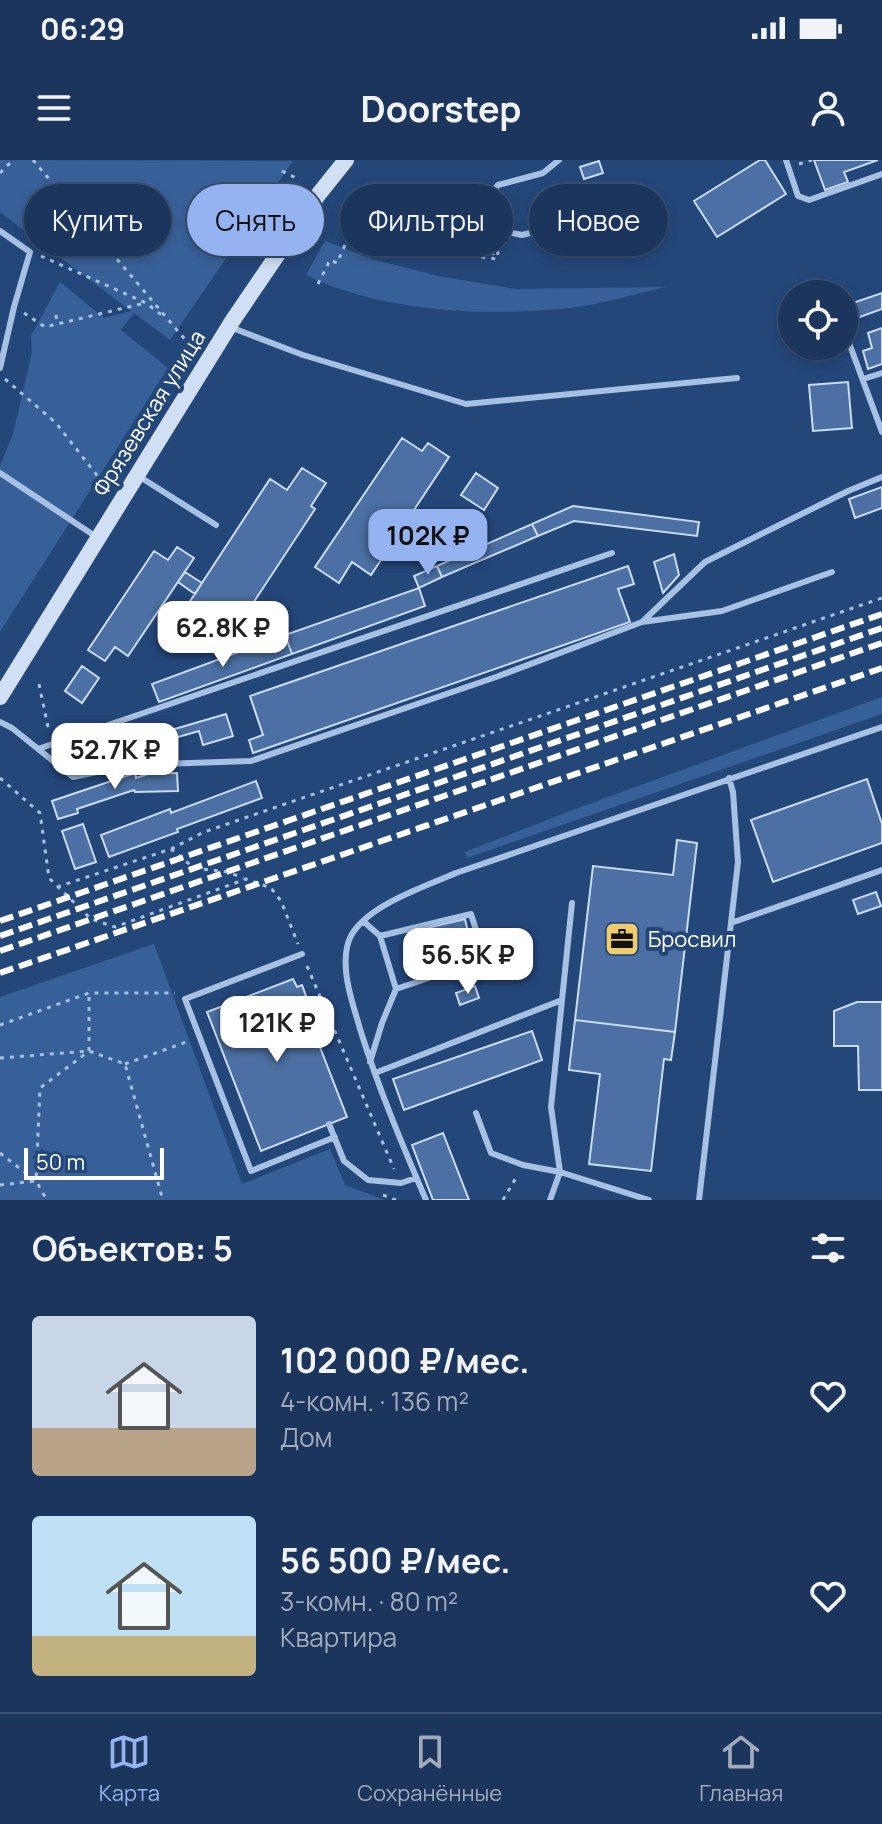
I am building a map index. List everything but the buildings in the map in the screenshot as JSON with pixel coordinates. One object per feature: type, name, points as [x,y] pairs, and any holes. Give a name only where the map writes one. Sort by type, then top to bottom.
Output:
[{"type":"main road","name":"Фрязевская улица","points":[[324,188],[346,160]]},
{"type":"main road","name":"Фрязевская улица","points":[[3,686],[276,256]]},
{"type":"lane","points":[[502,184],[543,173],[559,160]]},
{"type":"lane","points":[[786,160],[798,196],[809,200],[882,174]]},
{"type":"lane","points":[[0,231],[24,248]]},
{"type":"lane","points":[[0,368],[29,256]]},
{"type":"lane","points":[[229,326],[303,355],[466,404],[737,378]]},
{"type":"lane","points":[[856,360],[880,419],[882,432]]},
{"type":"lane","points":[[863,379],[882,373]]},
{"type":"lane","points":[[0,473],[98,538]]},
{"type":"lane","points":[[137,475],[216,525]]},
{"type":"lane","points":[[642,622],[705,562],[882,477]]},
{"type":"lane","points":[[38,749],[612,553]]},
{"type":"lane","points":[[0,722],[12,728],[73,777],[130,765],[251,761],[496,677],[642,622],[722,611],[832,572]]},
{"type":"lane","points":[[426,1200],[370,1062],[350,992],[346,972],[347,945],[363,921],[407,894],[456,873],[882,727]]},
{"type":"lane","points":[[699,1200],[738,862],[733,792],[729,778]]},
{"type":"lane","points":[[731,923],[882,870]]},
{"type":"lane","points":[[550,1200],[560,1172],[551,1107],[572,903]]},
{"type":"lane","points":[[380,936],[471,914],[485,959],[396,989]]},
{"type":"lane","points":[[363,921],[380,936],[396,989],[370,1062]]},
{"type":"lane","points":[[302,954],[185,999],[251,1171],[335,1137]]},
{"type":"lane","points":[[375,1073],[562,1000]]},
{"type":"lane","points":[[476,1113],[491,1153],[649,1200]]},
{"type":"lane","points":[[329,1124],[344,1161],[368,1180],[401,1183],[416,1178]]},
{"type":"path","points":[[0,173],[13,160]]},
{"type":"path","points":[[33,160],[53,184]]},
{"type":"path","points":[[282,171],[300,180]]},
{"type":"path","points":[[39,256],[146,303],[169,321]]},
{"type":"path","points":[[114,256],[188,343]]},
{"type":"path","points":[[318,284],[330,260],[337,263],[340,256]]},
{"type":"path","points":[[472,256],[497,259],[496,256]]},
{"type":"path","points":[[14,307],[45,327],[146,303]]},
{"type":"path","points":[[56,315],[57,325]]},
{"type":"path","points":[[0,375],[56,423],[103,483]]},
{"type":"path","points":[[57,887],[171,849],[204,832],[882,598]]},
{"type":"path","points":[[39,684],[52,745]]},
{"type":"path","points":[[0,778],[40,813],[49,878],[91,919],[115,927],[246,879]]},
{"type":"path","points":[[171,849],[194,868],[228,872],[271,888],[281,901],[401,1183]]},
{"type":"path","points":[[89,993],[89,1051]]},
{"type":"path","points":[[0,1025],[89,993],[175,993]]},
{"type":"path","points":[[0,1058],[89,1051],[125,1064],[193,1040]]},
{"type":"path","points":[[36,1181],[40,1088],[89,1051]]},
{"type":"path","points":[[125,1064],[161,1200]]},
{"type":"path","points":[[0,1153],[36,1181],[47,1200]]},
{"type":"path","points":[[503,1200],[523,1165]]},
{"type":"path","points":[[0,1185],[36,1181]]},
{"type":"path","points":[[374,1191],[396,1200]]},
{"type":"shaded area","points":[[0,160],[293,161],[277,184],[187,184],[187,256],[228,256],[170,340],[134,313],[121,330],[168,368],[0,632],[0,466],[13,434],[32,352],[31,336],[60,282],[104,318],[131,311],[58,256],[171,256],[171,184],[24,184],[24,230],[0,212]]},
{"type":"shaded area","points":[[324,243],[340,247],[340,256],[364,256],[438,276],[516,289],[666,287],[570,308],[504,312],[435,309],[367,297],[306,275],[317,256],[324,256]]},
{"type":"shaded area","points":[[882,697],[882,714],[467,858],[465,852],[578,808]]},
{"type":"shaded area","points":[[154,944],[242,1184],[330,1149],[345,1185],[385,1200],[0,1200],[0,997]]},
{"type":"railway","points":[[0,921],[882,614]]},
{"type":"railway","points":[[0,936],[882,628]]},
{"type":"railway","points":[[0,951],[882,643]]},
{"type":"railway","points":[[0,973],[882,668]]},
{"type":"place","name":"Бросвил","points":[[622,939]]}]
